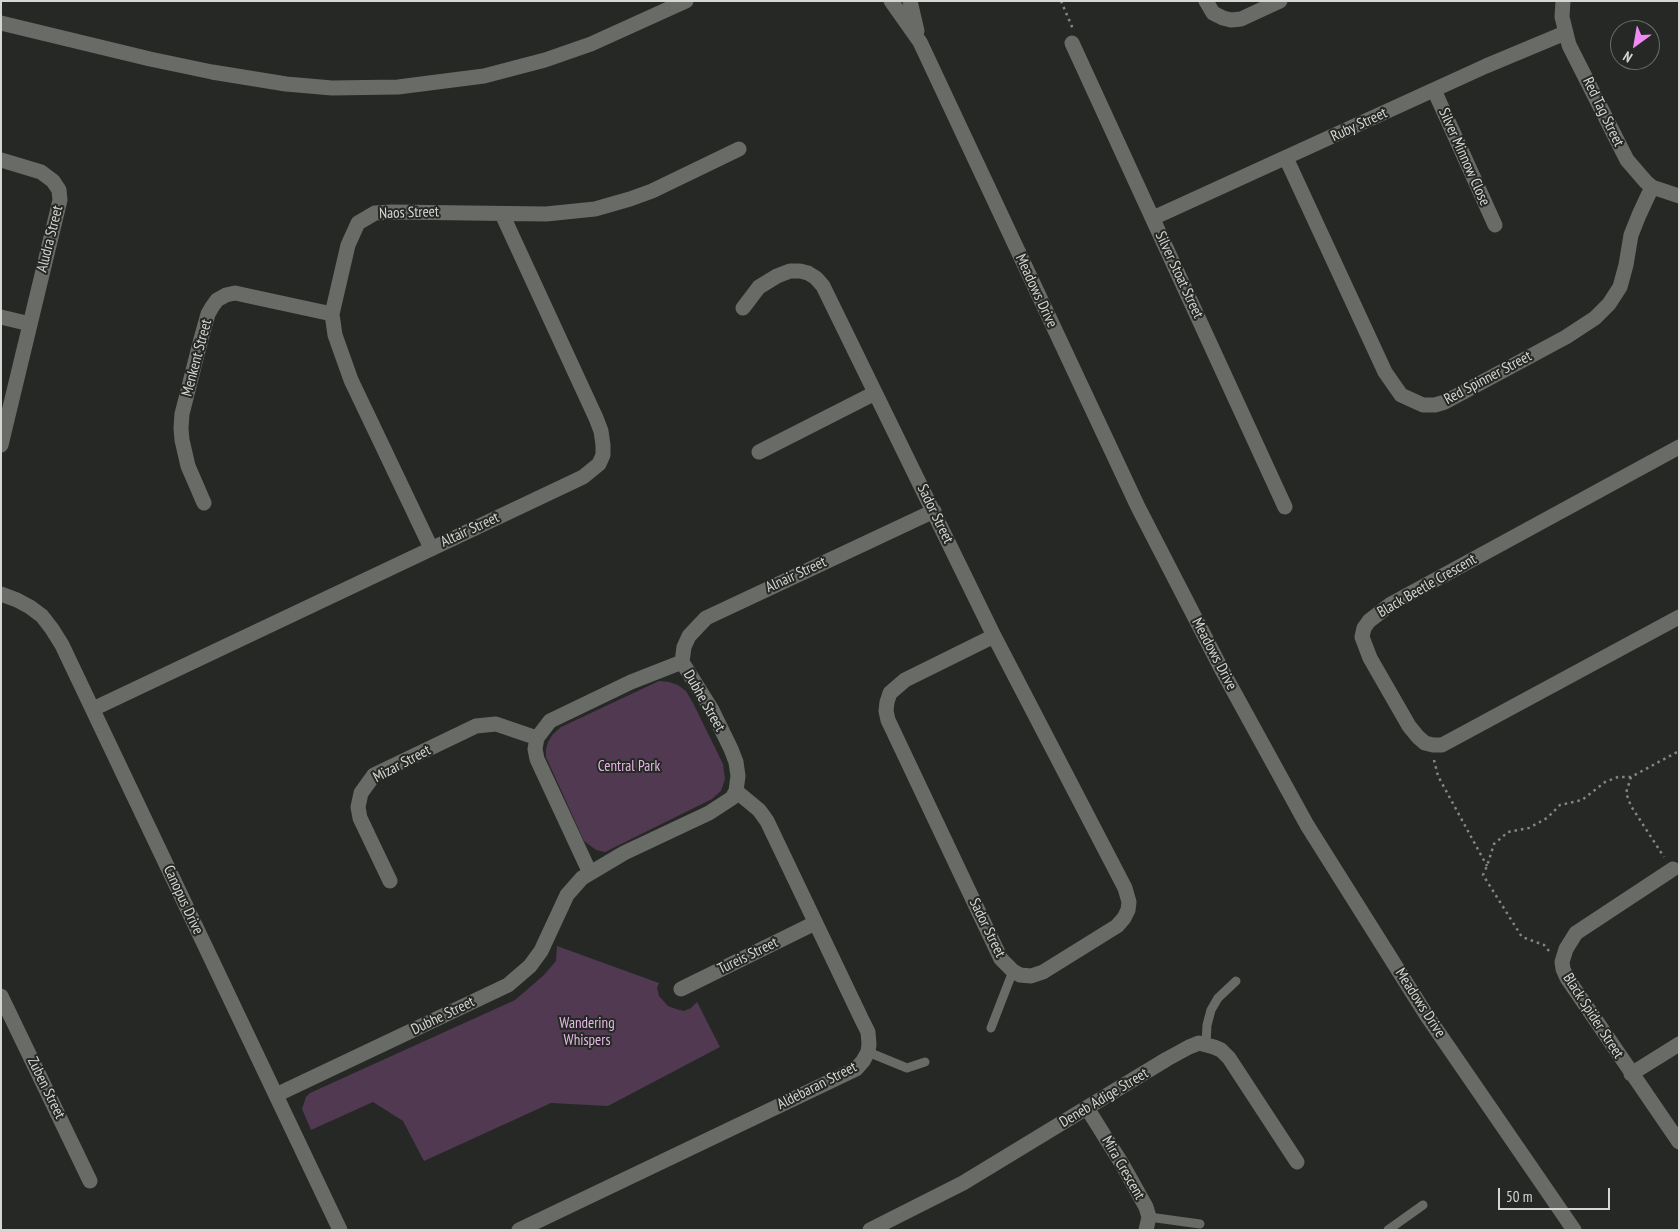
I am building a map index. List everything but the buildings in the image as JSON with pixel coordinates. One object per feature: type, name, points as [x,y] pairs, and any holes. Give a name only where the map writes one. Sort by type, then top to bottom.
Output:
[{"type":"street","points":[[1,23],[150,59],[212,72],[286,84],[332,88],[398,87],[484,76],[544,60],[591,44],[686,1]]},
{"type":"street","name":"Meadows Drive","points":[[891,1],[920,42],[1138,506],[1223,672],[1307,825],[1427,1016],[1574,1230]]},
{"type":"street","name":"Meadows Drive","points":[[910,1],[920,42]]},
{"type":"street","points":[[1206,1],[1214,13],[1222,18],[1231,20],[1241,19],[1280,1]]},
{"type":"street","name":"Red Tag Street","points":[[1562,1],[1562,17],[1569,45],[1627,160],[1637,174],[1652,187],[1679,196]]},
{"type":"street","name":"Ruby Street","points":[[1153,218],[1536,44],[1565,33]]},
{"type":"street","name":"Silver Stoat Street","points":[[1072,43],[1285,507]]},
{"type":"street","name":"Silver Minnow Close","points":[[1434,90],[1495,225]]},
{"type":"street","name":"Naos Street","points":[[431,548],[352,380],[339,350],[335,335],[332,314],[348,245],[358,223],[375,213],[502,214],[569,212],[595,209],[652,191],[739,149]]},
{"type":"street","name":"Red Spinner Street","points":[[1286,158],[1385,372],[1401,395],[1423,405],[1435,405],[1445,402],[1566,337],[1595,318],[1610,304],[1620,287],[1638,214],[1652,187]]},
{"type":"street","name":"Aludra Street","points":[[1,160],[41,172],[53,181],[59,190],[60,200],[1,445]]},
{"type":"street","name":"Altair Street","points":[[93,709],[583,477],[599,464],[603,455],[601,431],[596,418],[502,214]]},
{"type":"street","name":"Sador Street","points":[[743,308],[759,287],[777,276],[790,271],[808,273],[816,278],[827,293],[994,636],[1126,888],[1129,902],[1128,910],[1117,926],[1043,972],[1031,976],[1013,972],[1001,959],[888,720],[886,711],[890,693],[904,680],[994,636]]},
{"type":"street","name":"Menkent Street","points":[[204,503],[184,454],[181,428],[182,414],[201,339],[208,314],[212,307],[217,300],[235,293],[332,314]]},
{"type":"street","points":[[1,317],[30,324]]},
{"type":"street","points":[[759,452],[875,393]]},
{"type":"street","name":"Black Beetle Crescent","points":[[1433,746],[1418,738],[1409,726],[1370,658],[1362,637],[1364,628],[1369,621],[1391,604],[1679,447]]},
{"type":"street","name":"Alnair Street","points":[[682,662],[684,647],[689,636],[706,618],[934,511]]},
{"type":"street","name":"Canopus Drive","points":[[1,594],[17,600],[42,616],[62,645],[338,1229]]},
{"type":"street","points":[[1433,746],[1442,745],[1679,617]]},
{"type":"street","name":"Dubhe Street","points":[[276,1095],[508,985],[530,966],[541,951],[567,895],[590,872],[709,813],[732,798],[736,791],[738,776],[731,749],[712,710],[682,662],[631,682],[550,721],[537,738]]},
{"type":"street","name":"Mizar Street","points":[[390,881],[360,818],[358,807],[360,793],[374,776],[476,726],[496,724],[537,738]]},
{"type":"street","points":[[537,738],[535,749],[537,759],[590,872]]},
{"type":"street","name":"Aldebaran Street","points":[[519,1230],[856,1069],[868,1052],[868,1032],[767,821],[759,810],[736,791]]},
{"type":"street","name":"Black Spider Street","points":[[1674,869],[1576,933],[1566,949],[1562,962],[1567,978],[1679,1142]]},
{"type":"street","name":"Tureis Street","points":[[681,989],[815,923]]},
{"type":"street","name":"Zuben Street","points":[[1,996],[90,1181]]},
{"type":"street","name":"Deneb Adige Street","points":[[873,1229],[957,1187],[1189,1047],[1199,1043],[1206,1044]]},
{"type":"street","points":[[1206,1044],[1221,1050],[1229,1058],[1297,1162]]},
{"type":"street","points":[[1631,1074],[1679,1044]]},
{"type":"street","name":"Mira Crescent","points":[[1087,1108],[1146,1207],[1147,1223]]},
{"type":"lane","points":[[991,1028],[1013,972]]},
{"type":"lane","points":[[1206,1044],[1207,1025],[1211,1010],[1218,998],[1236,981]]},
{"type":"lane","points":[[868,1052],[907,1068],[925,1062]]},
{"type":"lane","points":[[1388,1230],[1423,1205]]},
{"type":"lane","points":[[1147,1223],[1200,1224]]},
{"type":"path","points":[[1061,1],[1073,29],[1072,43]]},
{"type":"path","points":[[1433,746],[1438,776],[1488,866]]},
{"type":"path","points":[[1562,962],[1544,946],[1522,937],[1482,875],[1488,866],[1494,844],[1508,832],[1529,828],[1547,818],[1560,805],[1582,800],[1605,782],[1618,777],[1631,777],[1679,751]]},
{"type":"path","points":[[1631,777],[1626,793],[1630,806],[1674,869]]},
{"type":"green space","name":"Central Park","points":[[659,681],[678,685],[686,691],[693,703],[723,764],[725,779],[721,791],[712,799],[605,852],[596,850],[584,841],[546,757],[548,742],[561,727]]},
{"type":"green space","name":"Wandering Whispers","points":[[557,946],[659,983],[657,988],[659,996],[668,1006],[684,1011],[691,1008],[697,1002],[720,1047],[608,1106],[551,1103],[424,1161],[403,1121],[373,1102],[311,1130],[302,1109],[306,1097],[310,1093],[515,1000],[544,975],[556,961]]}]
